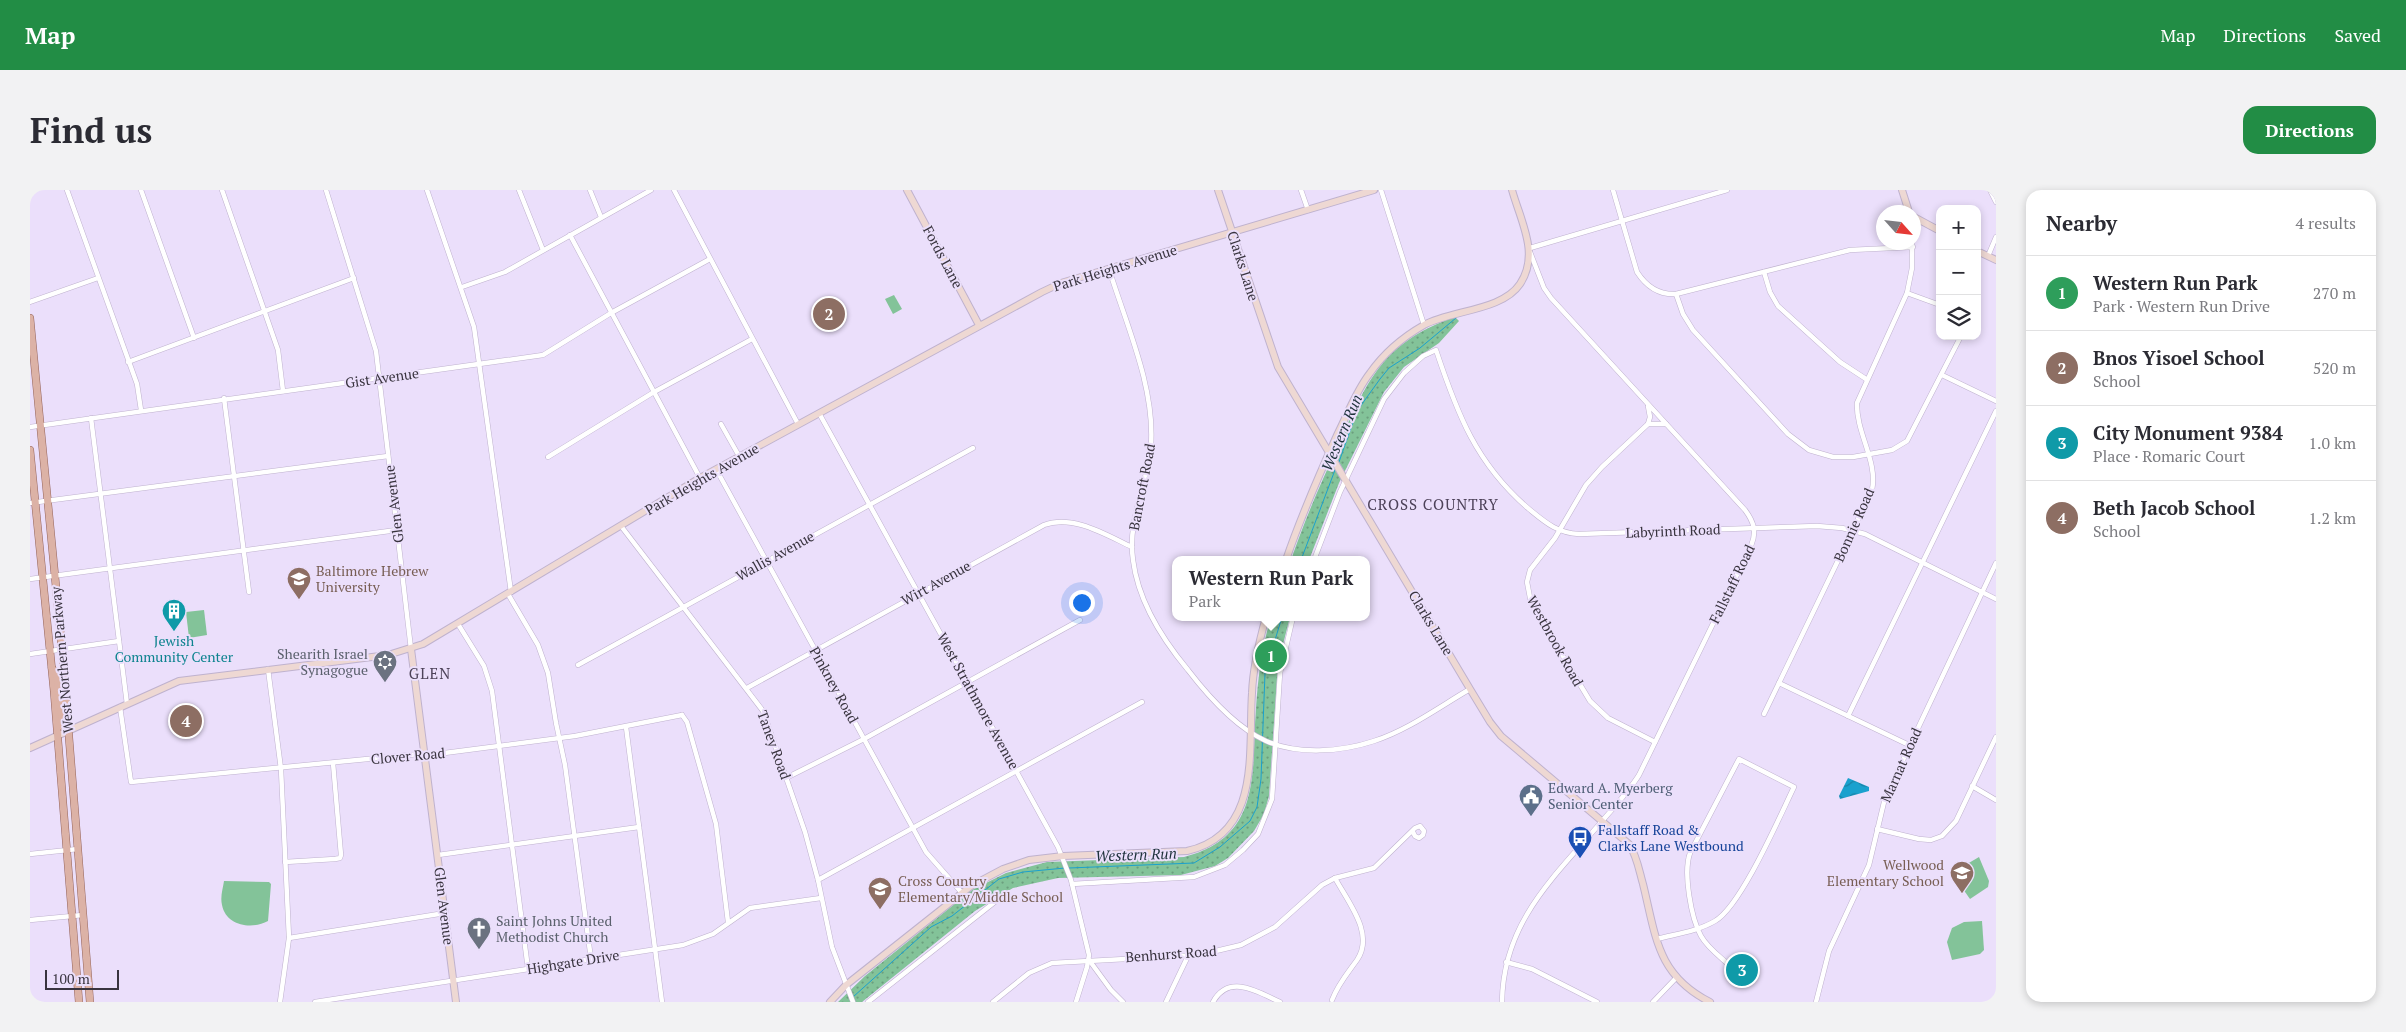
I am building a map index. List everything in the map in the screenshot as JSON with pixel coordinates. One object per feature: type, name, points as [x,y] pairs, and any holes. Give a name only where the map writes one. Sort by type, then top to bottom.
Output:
[{"type":"main road","name":"Fords Lane","points":[[907,190],[979,325]]},
{"type":"main road","name":"Clarks Lane","points":[[1218,190],[1278,367],[1470,689],[1501,736],[1627,843],[1634,854],[1664,961],[1676,978],[1690,991],[1710,1002]]},
{"type":"main road","name":"Park Heights Avenue","points":[[30,748],[179,681],[388,654],[411,649],[458,624],[700,478],[1054,286],[1374,190]]},
{"type":"main road","name":"Fallstaff Road","points":[[1512,190],[1530,250]]},
{"type":"main road","points":[[1902,190],[1907,205]]},
{"type":"main road","points":[[1921,221],[1936,229]]},
{"type":"main road","points":[[1287,556],[1305,506],[1368,375],[1392,348],[1424,325],[1447,315],[1497,302],[1507,297],[1516,290],[1524,278],[1530,250]]},
{"type":"main road","points":[[1981,252],[1996,260]]},
{"type":"main road","name":"West Northern Parkway","points":[[30,318],[62,650],[90,1002]]},
{"type":"main road","name":"West Northern Parkway","points":[[30,450],[33,502],[58,735],[79,1002]]},
{"type":"main road","points":[[830,1002],[846,985],[962,893],[988,876],[1010,866],[1029,860],[1063,856],[1195,850],[1214,840],[1231,825],[1243,803],[1247,780],[1254,670],[1265,621]]},
{"type":"main road","name":"Glen Avenue","points":[[411,649],[456,1002]]},
{"type":"main road","points":[[52,668],[58,676],[63,727],[68,730]]},
{"type":"street","points":[[66,190],[137,384],[141,410]]},
{"type":"street","points":[[141,190],[194,338]]},
{"type":"street","points":[[222,190],[278,350],[283,391]]},
{"type":"street","name":"Glen Avenue","points":[[326,190],[374,343],[411,649]]},
{"type":"street","points":[[427,190],[462,287],[474,327],[510,593],[546,663],[566,765],[591,959]]},
{"type":"street","points":[[519,190],[543,250]]},
{"type":"street","points":[[590,190],[601,218]]},
{"type":"street","points":[[462,287],[505,272],[651,190]]},
{"type":"street","points":[[674,190],[798,424]]},
{"type":"street","points":[[1301,190],[1308,210]]},
{"type":"street","points":[[1381,190],[1424,325]]},
{"type":"street","points":[[1613,190],[1635,266],[1641,278],[1658,292],[1676,294],[1850,250],[1876,248]]},
{"type":"street","points":[[1530,250],[1727,190]]},
{"type":"street","points":[[1990,190],[1996,202]]},
{"type":"street","points":[[570,235],[700,478]]},
{"type":"street","points":[[1988,256],[1996,237]]},
{"type":"street","name":"Fallstaff Road","points":[[1502,1002],[1506,962],[1514,937],[1527,912],[1632,785],[1751,546],[1754,528],[1745,510],[1551,298],[1544,288],[1530,250]]},
{"type":"street","name":"Bonnie Road","points":[[1764,714],[1853,530],[1873,484],[1857,409],[1859,396],[1906,293],[1912,268],[1912,250]]},
{"type":"street","name":"Gist Avenue","points":[[30,427],[543,354],[611,313],[710,259]]},
{"type":"street","name":"Bancroft Road","points":[[1109,269],[1146,386],[1151,420],[1150,454],[1134,514],[1132,547],[1138,584],[1150,613],[1168,644],[1196,682],[1216,703],[1250,731],[1267,742],[1324,750],[1353,747],[1374,741],[1407,726],[1470,689]]},
{"type":"street","points":[[1764,272],[1770,292],[1778,306],[1840,362],[1866,379]]},
{"type":"street","points":[[30,302],[98,278]]},
{"type":"street","points":[[128,362],[354,278]]},
{"type":"street","points":[[1906,293],[1936,304]]},
{"type":"street","points":[[1676,294],[1683,314],[1693,330],[1795,440],[1810,450],[1824,456],[1842,458],[1868,455],[1892,450],[1907,441],[1959,340]]},
{"type":"street","points":[[548,457],[654,392],[752,339]]},
{"type":"street","name":"Labyrinth Road","points":[[1345,481],[1390,390],[1413,364],[1436,350],[1457,411],[1480,454],[1515,496],[1544,521],[1560,531],[1578,534],[1823,526],[1853,530],[1996,599]]},
{"type":"street","points":[[1942,375],[1996,401]]},
{"type":"street","points":[[224,398],[249,592]]},
{"type":"street","points":[[1647,403],[1650,417],[1648,424],[1666,424]]},
{"type":"street","points":[[1848,716],[1996,410]]},
{"type":"street","name":"West Strathmore Avenue","points":[[819,413],[1063,856],[1070,876],[1088,949],[1088,960],[1076,1002]]},
{"type":"street","points":[[91,418],[127,704]]},
{"type":"street","points":[[721,424],[739,456]]},
{"type":"street","name":"Westbrook Road","points":[[1648,424],[1594,475],[1579,495],[1560,531],[1530,570],[1527,582],[1530,603],[1593,706],[1608,718],[1655,742]]},
{"type":"street","name":"Wallis Avenue","points":[[578,665],[973,448]]},
{"type":"street","points":[[33,502],[388,456]]},
{"type":"street","name":"Pinkney Road","points":[[716,469],[926,852],[962,893]]},
{"type":"street","points":[[1316,556],[1345,481]]},
{"type":"street","name":"Wirt Avenue","points":[[747,688],[1052,522],[1064,521],[1083,526],[1132,547]]},
{"type":"street","name":"Taney Road","points":[[621,526],[763,710],[805,832],[818,880],[832,948],[853,1002]]},
{"type":"street","points":[[30,579],[397,530]]},
{"type":"street","name":"Marnat Road","points":[[1816,1002],[1829,951],[1864,878],[1884,798],[1996,563]]},
{"type":"street","points":[[786,778],[864,739],[1080,620]]},
{"type":"street","points":[[1072,884],[1185,878],[1204,874],[1225,864],[1251,842],[1266,817],[1273,789],[1280,673],[1292,621]]},
{"type":"street","points":[[458,624],[487,674],[493,699],[528,969]]},
{"type":"street","points":[[30,654],[119,640]]},
{"type":"street","points":[[268,669],[281,769],[289,938],[280,1002]]},
{"type":"street","points":[[1779,683],[1909,745]]},
{"type":"street","points":[[818,880],[1142,702]]},
{"type":"street","name":"Clover Road","points":[[120,707],[132,782],[425,755],[499,746],[626,727],[683,713],[714,814],[728,922]]},
{"type":"street","points":[[626,727],[662,1002]]},
{"type":"street","points":[[1877,829],[1919,839],[1937,838],[1952,827],[1996,737]]},
{"type":"street","points":[[1657,939],[1698,929],[1720,918],[1735,902],[1794,787],[1739,759],[1690,853],[1686,866],[1687,885],[1698,929],[1706,943],[1728,964]]},
{"type":"street","points":[[285,862],[340,858],[342,852],[333,763]]},
{"type":"street","points":[[1972,786],[1996,800]]},
{"type":"street","points":[[438,855],[639,827]]},
{"type":"street","name":"Benhurst Road","points":[[993,1002],[1037,969],[1060,961],[1188,956],[1226,950],[1267,932],[1322,885],[1335,878],[1374,868],[1413,832]]},
{"type":"street","points":[[30,854],[78,849]]},
{"type":"street","points":[[1326,1002],[1334,1001],[1338,984],[1357,960],[1364,942],[1359,922],[1335,878]]},
{"type":"street","name":"Highgate Drive","points":[[316,1002],[694,942],[713,934],[740,913],[755,907],[822,898]]},
{"type":"street","points":[[868,1002],[996,902]]},
{"type":"street","points":[[289,938],[446,913]]},
{"type":"street","points":[[30,920],[83,915]]},
{"type":"street","points":[[1166,1002],[1188,956]]},
{"type":"street","points":[[1088,960],[1111,990],[1123,1002]]},
{"type":"street","points":[[1506,962],[1532,969],[1597,1002]]},
{"type":"street","points":[[1653,1002],[1676,978]]},
{"type":"street","points":[[1213,1002],[1217,995],[1226,988],[1240,986],[1280,1002]]},
{"type":"green space","points":[[894,295],[902,309],[893,314],[885,299]]},
{"type":"green space","points":[[1455,317],[1459,321],[1439,343],[1404,367],[1384,392],[1339,483],[1311,556],[1292,556],[1324,477],[1367,386],[1392,353],[1409,339],[1430,327]]},
{"type":"green space","points":[[204,610],[207,635],[189,638],[186,612]]},
{"type":"green space","points":[[1270,621],[1289,621],[1278,664],[1269,796],[1264,814],[1254,831],[1228,858],[1215,866],[1181,875],[1058,878],[1013,888],[975,911],[862,1002],[838,1002],[865,976],[972,890],[1006,873],[1047,862],[1184,857],[1210,847],[1228,834],[1240,818],[1248,799],[1252,778],[1259,673]]},
{"type":"green space","points":[[1979,857],[1989,881],[1988,887],[1970,899],[1958,882],[1962,867]]},
{"type":"green space","points":[[224,881],[269,882],[271,884],[268,921],[262,924],[247,925],[234,922],[229,918],[224,912],[221,902]]},
{"type":"green space","points":[[1982,921],[1984,950],[1980,954],[1952,960],[1947,942],[1952,928],[1964,922]]},
{"type":"water","points":[[1848,778],[1869,787],[1869,791],[1840,799],[1839,796]]},
{"type":"waterway","name":"Western Run","points":[[1339,462],[1357,411],[1380,379],[1389,368],[1420,348],[1456,318]]},
{"type":"waterway","name":"Western Run","points":[[1303,556],[1335,470]]},
{"type":"waterway","name":"Western Run","points":[[1069,868],[1194,863],[1220,847],[1250,821],[1257,807],[1261,779],[1265,673],[1281,621]]},
{"type":"waterway","name":"Western Run","points":[[853,997],[931,927],[952,916],[999,879],[1023,872],[1065,868]]},
{"type":"place","name":"Bnos Yisoel School","points":[[829,314]]},
{"type":"place","name":"Baltimore Hebrew University","points":[[299,600]]},
{"type":"place","name":"Jewish Community Center","points":[[174,632]]},
{"type":"place","name":"Western Run Park","points":[[1271,656]]},
{"type":"place","name":"Shearith Israel Synagogue","points":[[385,683]]},
{"type":"place","name":"Beth Jacob School","points":[[186,721]]},
{"type":"place","name":"Edward A. Myerberg Senior Center","points":[[1531,817]]},
{"type":"place","name":"Fallstaff Road & Clarks Lane Westbound","points":[[1580,859]]},
{"type":"place","name":"Wellwood Elementary School","points":[[1962,894]]},
{"type":"place","name":"Cross Country Elementary/Middle School","points":[[880,910]]},
{"type":"place","name":"Saint Johns United Methodist Church","points":[[479,950]]},
{"type":"place","name":"City Monument 9384","points":[[1742,970]]},
{"type":"district","name":"CROSS COUNTRY","points":[[1433,505]]},
{"type":"district","name":"GLEN","points":[[430,674]]}]
